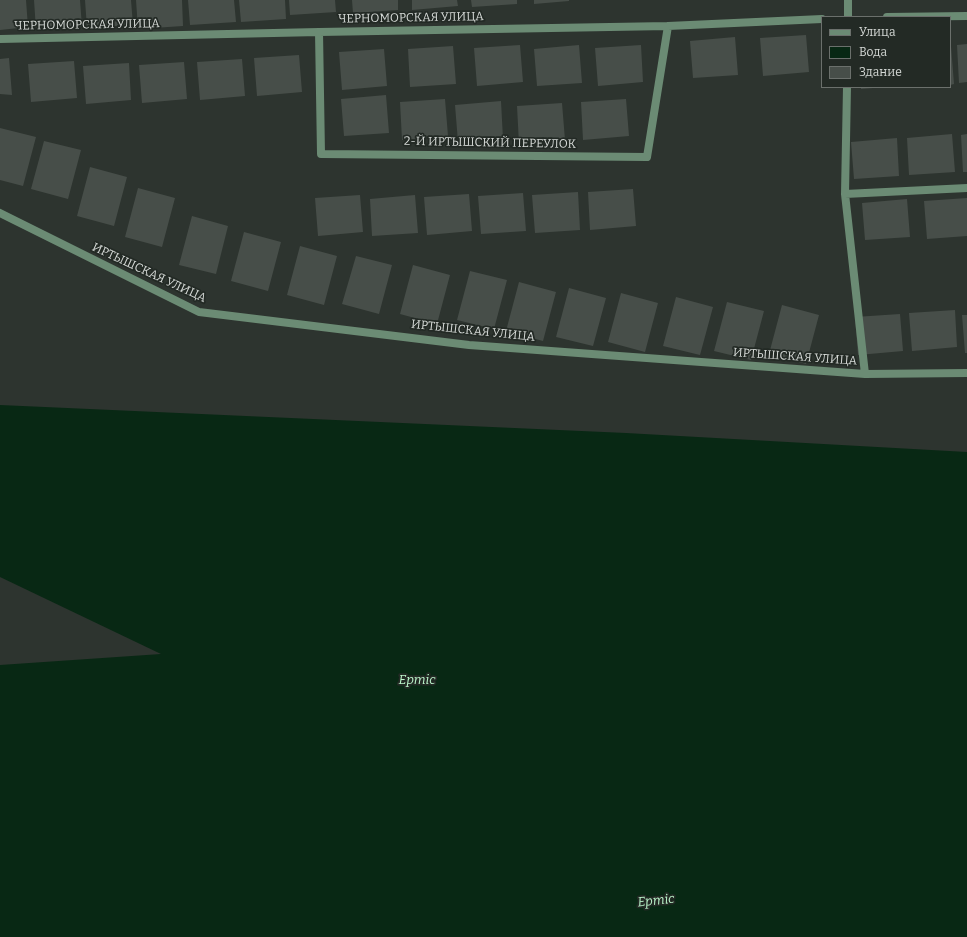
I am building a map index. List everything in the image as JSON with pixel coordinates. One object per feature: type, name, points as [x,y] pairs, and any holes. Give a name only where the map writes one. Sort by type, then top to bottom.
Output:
[{"type":"street","points":[[848,0],[848,16]]},
{"type":"street","points":[[951,16],[967,16]]},
{"type":"street","name":"ЧЕРНОМОРСКАЯ УЛИЦА","points":[[0,39],[668,26],[821,18]]},
{"type":"street","name":"2-Й ИРТЫШСКИЙ ПЕРЕУЛОК","points":[[319,32],[321,154],[647,157],[668,26]]},
{"type":"street","points":[[847,88],[845,194],[865,374]]},
{"type":"street","points":[[845,194],[967,188]]},
{"type":"street","name":"ИРТЫШСКАЯ УЛИЦА","points":[[0,213],[198,312],[469,345],[865,374],[967,373]]},
{"type":"water","name":"Ертіс","points":[[0,405],[626,433],[967,452],[967,937],[0,937],[0,665],[161,654],[0,577]]},
{"type":"building","points":[[0,0],[26,0],[28,27],[0,30]]},
{"type":"building","points":[[34,0],[80,0],[82,27],[36,30]]},
{"type":"building","points":[[85,0],[131,0],[133,25],[87,28]]},
{"type":"building","points":[[136,0],[182,0],[183,26],[138,29]]},
{"type":"building","points":[[188,0],[234,0],[236,22],[190,25]]},
{"type":"building","points":[[239,0],[285,0],[286,19],[241,22]]},
{"type":"building","points":[[289,0],[335,0],[336,12],[290,15]]},
{"type":"building","points":[[352,0],[398,0],[398,10],[353,13]]},
{"type":"building","points":[[412,0],[457,0],[458,6],[412,10]]},
{"type":"building","points":[[471,0],[517,0],[517,4],[472,7]]},
{"type":"building","points":[[534,0],[569,0],[569,1],[534,4]]},
{"type":"building","points":[[806,35],[809,72],[763,76],[760,38]]},
{"type":"building","points":[[735,37],[738,75],[693,78],[690,41]]},
{"type":"building","points":[[967,44],[967,82],[959,83],[957,45]]},
{"type":"building","points":[[520,45],[523,82],[477,86],[474,48]]},
{"type":"building","points":[[579,45],[582,83],[537,86],[534,49]]},
{"type":"building","points":[[641,45],[643,82],[598,86],[595,48]]},
{"type":"building","points":[[453,46],[456,84],[410,87],[408,49]]},
{"type":"building","points":[[951,46],[954,84],[951,85]]},
{"type":"building","points":[[384,49],[387,86],[342,90],[339,52]]},
{"type":"building","points":[[299,55],[302,92],[257,96],[254,58]]},
{"type":"building","points":[[9,58],[12,95],[0,94],[0,59]]},
{"type":"building","points":[[242,59],[245,96],[200,100],[197,62]]},
{"type":"building","points":[[74,61],[77,98],[31,102],[28,64]]},
{"type":"building","points":[[184,62],[187,99],[142,103],[139,65]]},
{"type":"building","points":[[129,63],[131,100],[86,104],[83,66]]},
{"type":"building","points":[[386,95],[389,133],[344,136],[341,99]]},
{"type":"building","points":[[445,99],[448,136],[402,140],[400,102]]},
{"type":"building","points":[[626,99],[629,136],[583,140],[581,102]]},
{"type":"building","points":[[501,101],[503,139],[458,142],[455,105]]},
{"type":"building","points":[[562,103],[565,140],[519,144],[517,106]]},
{"type":"building","points":[[0,128],[36,137],[23,186],[0,180]]},
{"type":"building","points":[[952,134],[955,172],[909,175],[907,138]]},
{"type":"building","points":[[967,134],[967,172],[963,172],[961,135]]},
{"type":"building","points":[[897,138],[899,176],[854,179],[851,142]]},
{"type":"building","points":[[44,141],[81,150],[68,199],[31,189]]},
{"type":"building","points":[[90,167],[127,177],[114,226],[77,216]]},
{"type":"building","points":[[138,188],[175,198],[162,247],[125,237]]},
{"type":"building","points":[[633,189],[636,226],[590,230],[588,192]]},
{"type":"building","points":[[578,192],[580,230],[535,233],[532,195]]},
{"type":"building","points":[[523,193],[526,231],[481,234],[478,196]]},
{"type":"building","points":[[469,194],[472,231],[427,235],[424,197]]},
{"type":"building","points":[[360,195],[363,232],[318,236],[315,198]]},
{"type":"building","points":[[415,195],[418,233],[372,236],[370,199]]},
{"type":"building","points":[[967,198],[967,236],[927,239],[924,201]]},
{"type":"building","points":[[907,199],[910,237],[865,240],[862,203]]},
{"type":"building","points":[[192,216],[228,226],[216,274],[179,265]]},
{"type":"building","points":[[244,232],[281,242],[268,291],[231,281]]},
{"type":"building","points":[[300,246],[337,256],[324,305],[287,295]]},
{"type":"building","points":[[356,256],[392,265],[379,314],[342,304]]},
{"type":"building","points":[[413,265],[450,275],[437,324],[400,314]]},
{"type":"building","points":[[470,271],[507,280],[494,329],[457,320]]},
{"type":"building","points":[[519,282],[556,292],[543,341],[506,331]]},
{"type":"building","points":[[569,288],[606,298],[593,346],[556,337]]},
{"type":"building","points":[[621,293],[658,303],[645,352],[608,342]]},
{"type":"building","points":[[676,297],[713,307],[700,355],[663,346]]},
{"type":"building","points":[[727,302],[764,311],[751,360],[714,351]]},
{"type":"building","points":[[782,305],[819,315],[806,364],[769,354]]},
{"type":"building","points":[[955,310],[957,347],[912,351],[909,313]]},
{"type":"building","points":[[900,314],[903,351],[858,355],[855,317]]},
{"type":"building","points":[[962,315],[967,315],[967,353],[965,353]]}]
